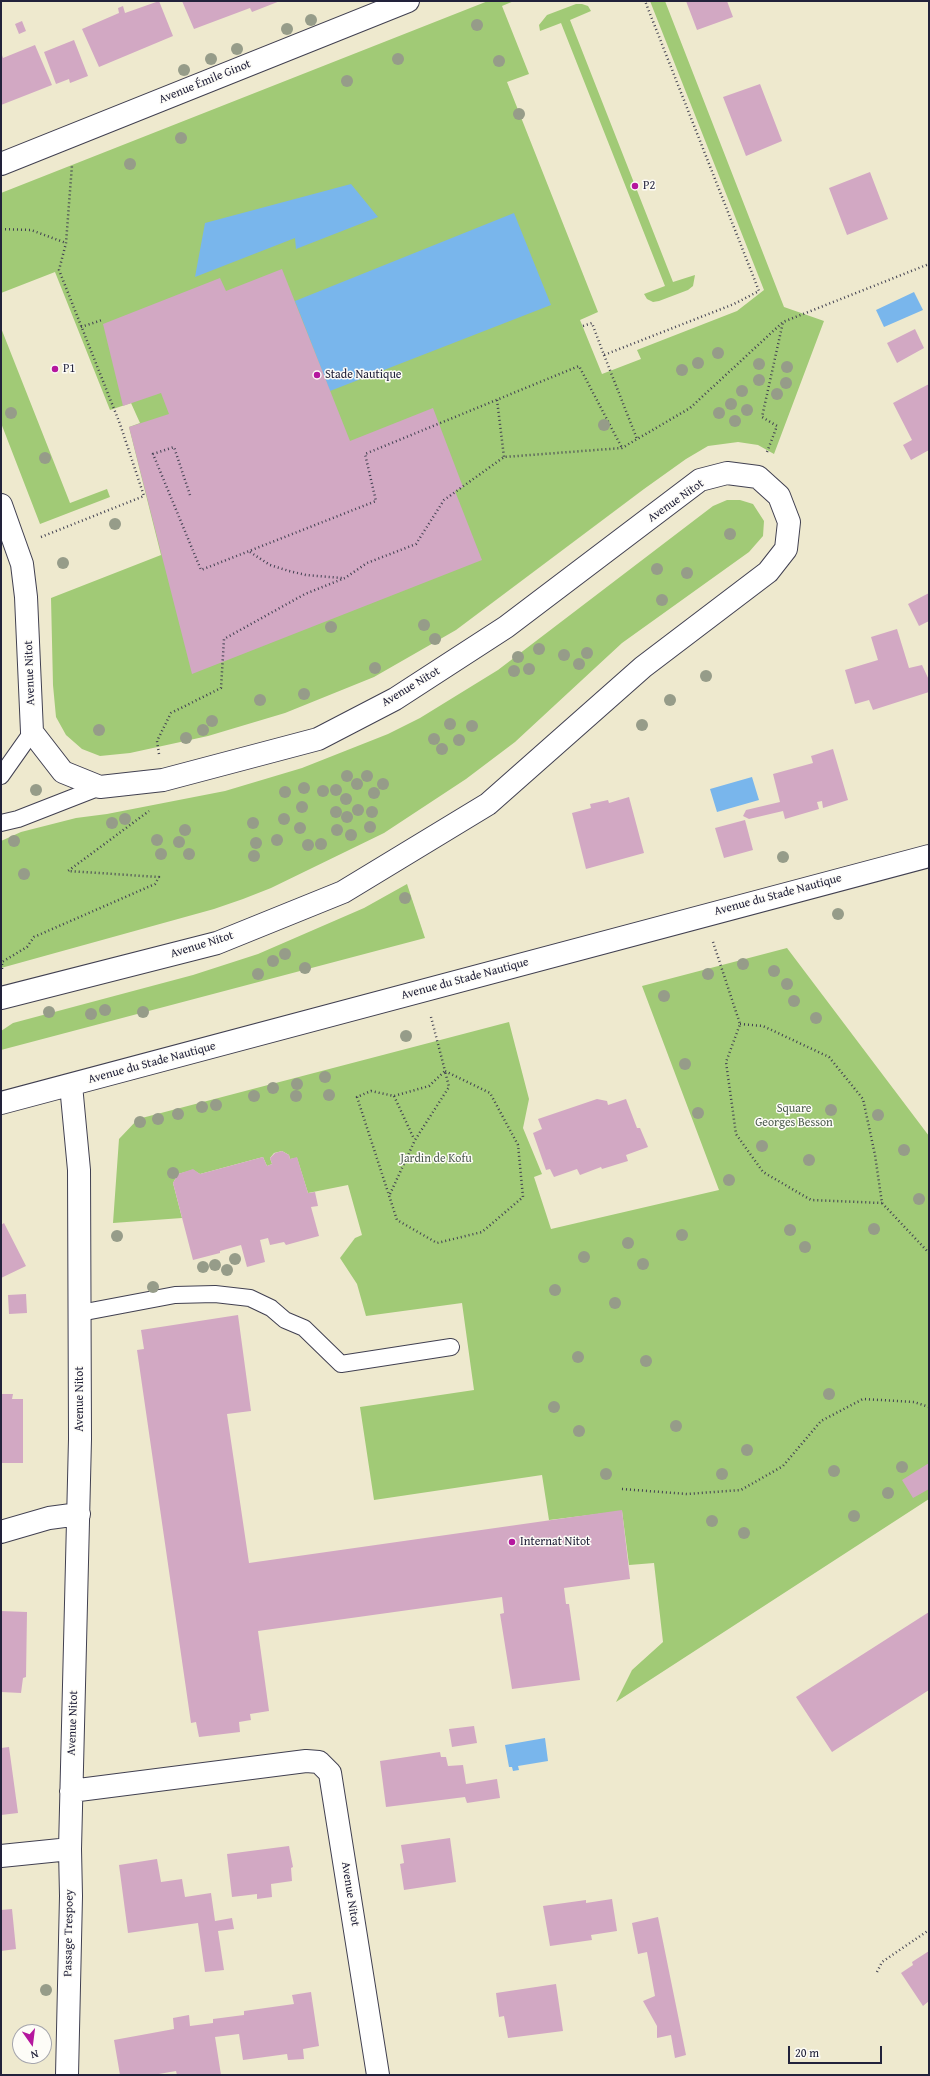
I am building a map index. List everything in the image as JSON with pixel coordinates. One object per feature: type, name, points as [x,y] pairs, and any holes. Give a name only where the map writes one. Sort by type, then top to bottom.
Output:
[{"type":"street","name":"Avenue Émile Ginot","points":[[1,164],[368,8],[408,1]]},
{"type":"street","name":"Avenue Nitot","points":[[1,505],[22,564],[26,597],[32,732],[63,772],[100,787],[163,780],[318,738],[395,699],[506,627],[700,480],[727,473],[758,477],[779,496],[789,522],[786,549],[768,572],[643,667],[488,804],[343,892],[217,943],[2,998]]},
{"type":"street","name":"Avenue du Stade Nautique","points":[[1,1104],[929,856]]},
{"type":"street","name":"Avenue Nitot","points":[[71,1085],[79,1170],[80,1313],[79,1514],[71,1791],[306,1761],[319,1762],[330,1773],[378,2075]]},
{"type":"street","points":[[1,1532],[50,1518],[79,1514]]},
{"type":"street","name":"Passage Trespoey","points":[[67,2075],[71,1791]]},
{"type":"street","points":[[1,1856],[70,1849]]},
{"type":"lane","points":[[1,776],[32,732]]},
{"type":"lane","points":[[1,823],[18,819],[100,787]]},
{"type":"lane","points":[[80,1313],[175,1295],[215,1294],[250,1298],[271,1308],[285,1320],[304,1328],[340,1364],[451,1347]]},
{"type":"path","points":[[604,356],[734,304],[758,290],[645,1]]},
{"type":"path","points":[[16,547],[144,496],[120,424],[59,270],[66,244],[71,165]]},
{"type":"path","points":[[1,229],[31,230],[66,244]]},
{"type":"path","points":[[2,998],[2,962],[27,947],[34,937],[155,884],[159,877],[68,871],[153,808],[163,780],[157,741],[171,713],[221,688],[224,639],[305,594],[345,578],[367,563],[416,544],[444,500],[504,457],[622,448],[690,408],[783,322],[929,264]]},
{"type":"path","points":[[81,327],[102,320]]},
{"type":"path","points":[[758,477],[777,426],[762,417],[783,322]]},
{"type":"path","points":[[583,326],[592,323],[637,439]]},
{"type":"path","points":[[190,495],[174,447],[153,454],[201,570],[250,552],[376,500],[365,454],[579,366],[622,448]]},
{"type":"path","points":[[496,400],[504,457]]},
{"type":"path","points":[[250,552],[270,565],[290,571],[320,577],[345,578]]},
{"type":"path","points":[[704,915],[740,1024],[726,1062],[736,1134],[763,1172],[811,1200],[882,1203]]},
{"type":"path","points":[[390,1194],[415,1140],[449,1087],[424,990]]},
{"type":"path","points":[[740,1024],[763,1026],[829,1057],[862,1099],[873,1148],[882,1203],[929,1253]]},
{"type":"path","points":[[445,1071],[490,1093],[518,1145],[523,1197],[482,1232],[437,1243],[398,1220],[357,1097],[371,1091],[394,1096],[429,1086],[445,1071]]},
{"type":"path","points":[[394,1096],[415,1140]]},
{"type":"path","points":[[622,1489],[687,1494],[741,1490],[783,1466],[821,1421],[863,1399],[914,1402],[929,1407]]},
{"type":"path","points":[[877,1972],[882,1962],[929,1930]]},
{"type":"green space","name":"Stade Nautique","points":[[488,1],[514,1],[502,6],[529,74],[507,82],[598,312],[580,320],[602,374],[641,359],[637,350],[737,311],[764,290],[650,1],[665,1],[784,307],[824,321],[774,454],[758,445],[738,442],[708,446],[686,459],[644,489],[456,630],[374,677],[285,713],[208,736],[130,753],[100,756],[82,749],[66,735],[56,717],[53,685],[51,598],[161,555],[129,427],[140,423],[131,403],[110,410],[55,272],[1,293],[1,193]]},
{"type":"green space","points":[[576,4],[588,6],[591,11],[570,20],[673,282],[695,275],[693,286],[688,290],[659,301],[653,302],[647,299],[644,294],[665,286],[561,23],[540,31],[539,25],[547,15]]},
{"type":"green space","points":[[1,328],[70,503],[107,489],[110,497],[40,524],[1,423]]},
{"type":"green space","points":[[727,500],[740,500],[753,504],[764,521],[763,536],[749,552],[622,643],[515,742],[466,779],[384,833],[271,888],[243,899],[214,909],[1,968],[1,841],[21,832],[76,818],[107,814],[225,791],[302,768],[388,734],[420,718],[498,670],[713,506]]},
{"type":"green space","points":[[407,884],[425,938],[1,1050],[1,1031],[13,1023],[193,975],[258,954],[364,908]]},
{"type":"green space","points":[[787,948],[929,1136],[929,1499],[616,1702],[632,1670],[663,1642],[654,1563],[629,1565],[622,1511],[549,1520],[542,1475],[374,1500],[360,1407],[474,1390],[462,1303],[366,1316],[357,1284],[340,1258],[355,1238],[362,1235],[348,1185],[308,1193],[297,1158],[290,1159],[289,1155],[282,1151],[274,1153],[270,1158],[272,1164],[267,1166],[263,1157],[200,1174],[193,1170],[178,1174],[173,1183],[182,1218],[113,1223],[119,1139],[138,1119],[509,1022],[529,1099],[523,1128],[542,1174],[534,1177],[551,1229],[719,1190],[642,986]]},
{"type":"water","points":[[351,184],[378,217],[296,249],[295,238],[195,277],[205,223]]},
{"type":"water","points":[[514,213],[551,305],[330,391],[295,301]]},
{"type":"water","points":[[914,292],[923,310],[884,327],[876,310]]},
{"type":"water","points":[[752,777],[759,800],[717,812],[710,789]]},
{"type":"water","points":[[545,1738],[548,1761],[518,1766],[519,1770],[513,1771],[512,1767],[509,1767],[505,1745]]},
{"type":"building","points":[[159,1],[173,36],[99,67],[82,29],[119,13],[118,8],[123,6],[125,13]]},
{"type":"building","points":[[182,1],[280,1],[252,12],[250,8],[194,29]]},
{"type":"building","points":[[686,1],[727,1],[733,17],[697,30]]},
{"type":"building","points":[[22,21],[26,31],[19,34],[15,24]]},
{"type":"building","points":[[74,40],[88,76],[70,83],[69,79],[56,84],[44,52]]},
{"type":"building","points":[[35,45],[52,85],[1,105],[1,52],[3,58]]},
{"type":"building","points":[[760,84],[782,141],[746,156],[723,97]]},
{"type":"building","points":[[870,172],[888,219],[847,235],[829,188]]},
{"type":"building","points":[[282,269],[350,441],[433,408],[463,487],[455,491],[482,560],[192,674],[129,427],[169,414],[161,393],[123,406],[103,324],[220,278],[226,291]]},
{"type":"building","points":[[915,329],[924,348],[897,363],[887,343]]},
{"type":"building","points":[[929,384],[929,450],[911,460],[903,445],[912,440],[893,403]]},
{"type":"building","points":[[929,593],[929,621],[919,626],[908,604]]},
{"type":"building","points":[[897,629],[909,668],[922,665],[929,680],[929,692],[873,710],[869,700],[855,704],[845,670],[878,660],[871,637]]},
{"type":"building","points":[[833,749],[848,800],[823,808],[822,801],[817,802],[819,809],[785,819],[783,811],[749,819],[743,816],[746,810],[780,802],[773,774],[813,763],[811,756]]},
{"type":"building","points":[[629,797],[644,853],[586,869],[572,813],[591,808],[590,804],[608,800],[609,803]]},
{"type":"building","points":[[745,820],[753,850],[724,858],[715,828]]},
{"type":"building","points":[[597,1099],[607,1101],[608,1105],[626,1099],[637,1128],[640,1128],[648,1147],[626,1155],[628,1161],[602,1169],[601,1167],[580,1175],[577,1169],[554,1177],[550,1169],[546,1170],[533,1133],[542,1129],[538,1119]]},
{"type":"building","points":[[282,1151],[289,1155],[290,1159],[297,1157],[308,1193],[315,1192],[318,1206],[311,1207],[319,1236],[286,1245],[284,1242],[270,1245],[268,1238],[260,1240],[265,1262],[247,1267],[241,1245],[220,1251],[220,1253],[193,1260],[173,1183],[178,1174],[193,1169],[200,1174],[263,1157],[267,1166],[272,1164],[270,1158],[275,1153]]},
{"type":"building","points":[[4,1223],[26,1266],[1,1278],[1,1225]]},
{"type":"building","points":[[26,1294],[27,1313],[9,1314],[8,1295]]},
{"type":"building","name":"Internat Nitot","points":[[238,1315],[251,1411],[227,1414],[249,1563],[622,1510],[630,1579],[564,1588],[566,1604],[569,1604],[580,1680],[512,1689],[500,1614],[504,1613],[502,1597],[258,1631],[269,1711],[250,1714],[251,1720],[239,1722],[240,1732],[199,1737],[196,1722],[191,1723],[137,1350],[144,1349],[141,1330]]},
{"type":"building","points":[[1,1394],[13,1394],[12,1399],[23,1399],[23,1463],[1,1463]]},
{"type":"building","points":[[929,1463],[929,1489],[913,1498],[902,1480]]},
{"type":"building","points":[[1,1611],[27,1612],[26,1677],[23,1678],[21,1693],[1,1692]]},
{"type":"building","points":[[929,1612],[929,1690],[832,1752],[796,1697]]},
{"type":"building","points":[[474,1726],[477,1743],[452,1747],[449,1729]]},
{"type":"building","points":[[9,1747],[18,1813],[1,1815],[1,1748]]},
{"type":"building","points":[[440,1752],[441,1757],[446,1757],[448,1766],[463,1765],[466,1784],[497,1779],[500,1798],[467,1803],[465,1797],[386,1807],[380,1761]]},
{"type":"building","points":[[450,1838],[456,1882],[404,1890],[400,1864],[404,1863],[401,1845]]},
{"type":"building","points":[[289,1846],[293,1867],[291,1868],[292,1881],[271,1884],[272,1897],[257,1899],[257,1894],[232,1897],[227,1854]]},
{"type":"building","points":[[157,1859],[161,1882],[182,1879],[185,1897],[211,1893],[215,1921],[232,1918],[234,1929],[218,1931],[224,1970],[205,1972],[198,1923],[128,1933],[119,1865]]},
{"type":"building","points":[[612,1899],[617,1931],[591,1935],[592,1940],[550,1946],[543,1906],[586,1900],[586,1903]]},
{"type":"building","points":[[12,1909],[16,1949],[1,1951],[1,1910]]},
{"type":"building","points":[[658,1917],[686,2055],[675,2058],[671,2035],[657,2038],[657,2026],[643,2001],[655,1996],[647,1952],[638,1954],[632,1923]]},
{"type":"building","points":[[929,1951],[929,2001],[923,2006],[901,1973],[913,1965],[912,1962]]},
{"type":"building","points":[[556,1984],[563,2031],[508,2038],[504,2016],[499,2017],[496,1993]]},
{"type":"building","points":[[311,1992],[319,2046],[303,2049],[304,2059],[288,2060],[287,2054],[243,2060],[239,2034],[215,2037],[221,2075],[177,2075],[176,2071],[153,2075],[120,2075],[114,2040],[174,2029],[173,2018],[189,2015],[190,2026],[213,2023],[213,2019],[244,2015],[244,2011],[294,2004],[292,1995]]},
{"type":"place","name":"P2","points":[[635,186]]},
{"type":"place","name":"P1","points":[[55,369]]},
{"type":"place","name":"Stade Nautique","points":[[317,375]]},
{"type":"place","name":"Internat Nitot","points":[[512,1542]]},
{"type":"park label","name":"Square Georges Besson","points":[[794,1116]]},
{"type":"park label","name":"Jardin de Kofu","points":[[436,1159]]}]
